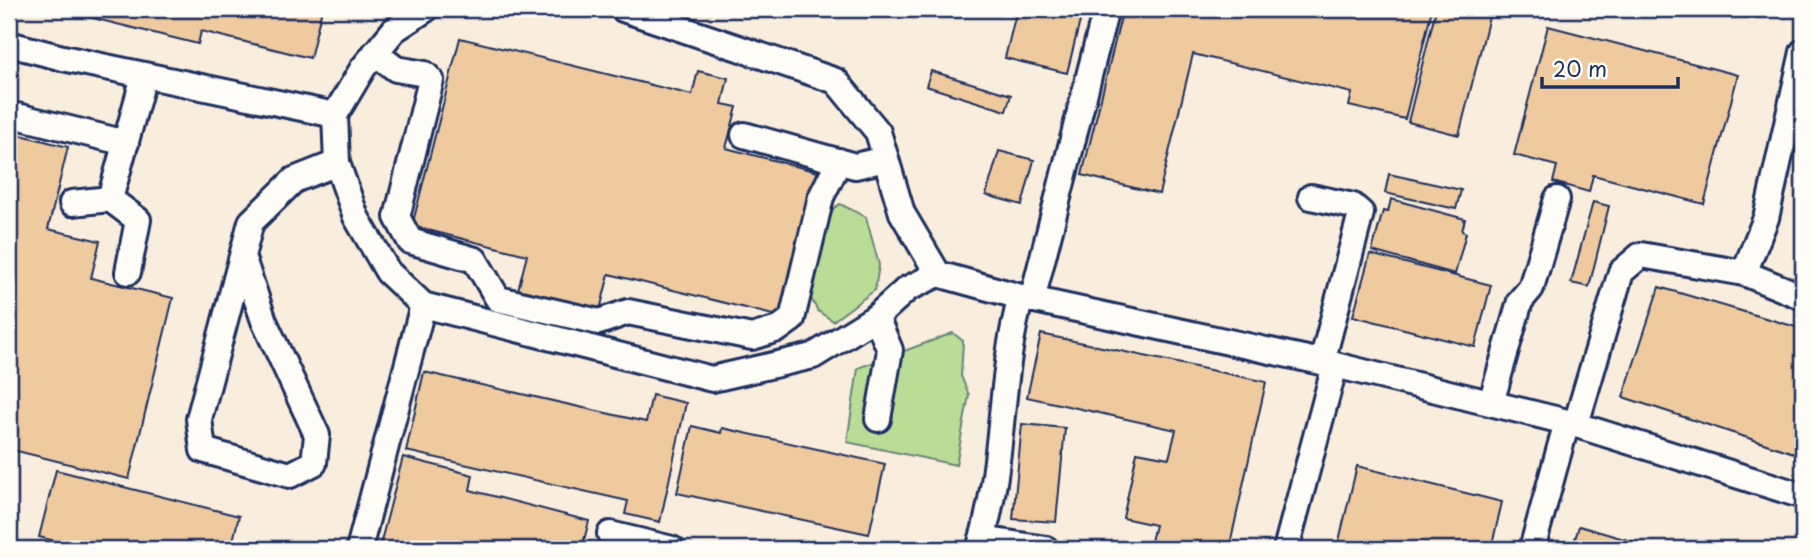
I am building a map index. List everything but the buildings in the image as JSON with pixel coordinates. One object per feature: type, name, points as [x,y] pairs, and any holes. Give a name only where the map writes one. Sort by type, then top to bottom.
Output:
[{"type":"lane","points":[[426,9],[394,30],[375,53],[335,115],[337,163],[356,217],[388,272],[423,305],[712,379],[813,356],[876,317],[907,289],[938,274],[1027,299],[1329,363],[1572,423],[1803,496]]},
{"type":"lane","points":[[623,9],[836,80],[878,132],[902,213],[938,274]]},
{"type":"lane","points":[[1046,549],[981,544],[998,450],[1012,331],[1027,299],[1106,9]]},
{"type":"lane","points":[[9,44],[144,76],[335,115]]},
{"type":"lane","points":[[1744,273],[1766,218],[1803,52]]},
{"type":"lane","points":[[375,53],[396,69],[425,74],[431,80],[397,217],[410,241],[475,260],[498,299],[523,305],[599,322],[628,313],[752,337],[778,329],[792,319],[821,197],[839,161]]},
{"type":"lane","points":[[110,199],[144,76]]},
{"type":"lane","points":[[9,114],[126,143]]},
{"type":"lane","points":[[744,135],[855,166],[886,159]]},
{"type":"lane","points":[[242,256],[264,321],[317,435],[314,463],[290,475],[203,450],[200,419],[242,256],[251,222],[294,180],[337,163]]},
{"type":"lane","points":[[1286,549],[1361,214],[1353,206],[1311,197]]},
{"type":"lane","points":[[72,203],[110,199],[138,220],[128,272]]},
{"type":"lane","points":[[1491,403],[1516,312],[1520,301],[1531,288],[1557,199]]},
{"type":"lane","points":[[1532,549],[1621,272],[1641,255],[1744,273],[1803,297]]},
{"type":"lane","points":[[359,549],[423,305]]},
{"type":"lane","points":[[876,317],[890,350],[878,419]]},
{"type":"lane","points":[[610,534],[671,549]]},
{"type":"shaded area","points":[[9,9],[1803,9],[1803,549],[9,549]]},
{"type":"green space","points":[[840,204],[866,217],[879,265],[875,290],[833,321],[818,311],[809,295],[828,212]]},
{"type":"green space","points":[[953,333],[963,341],[961,376],[969,395],[956,465],[847,442],[858,368]]}]
